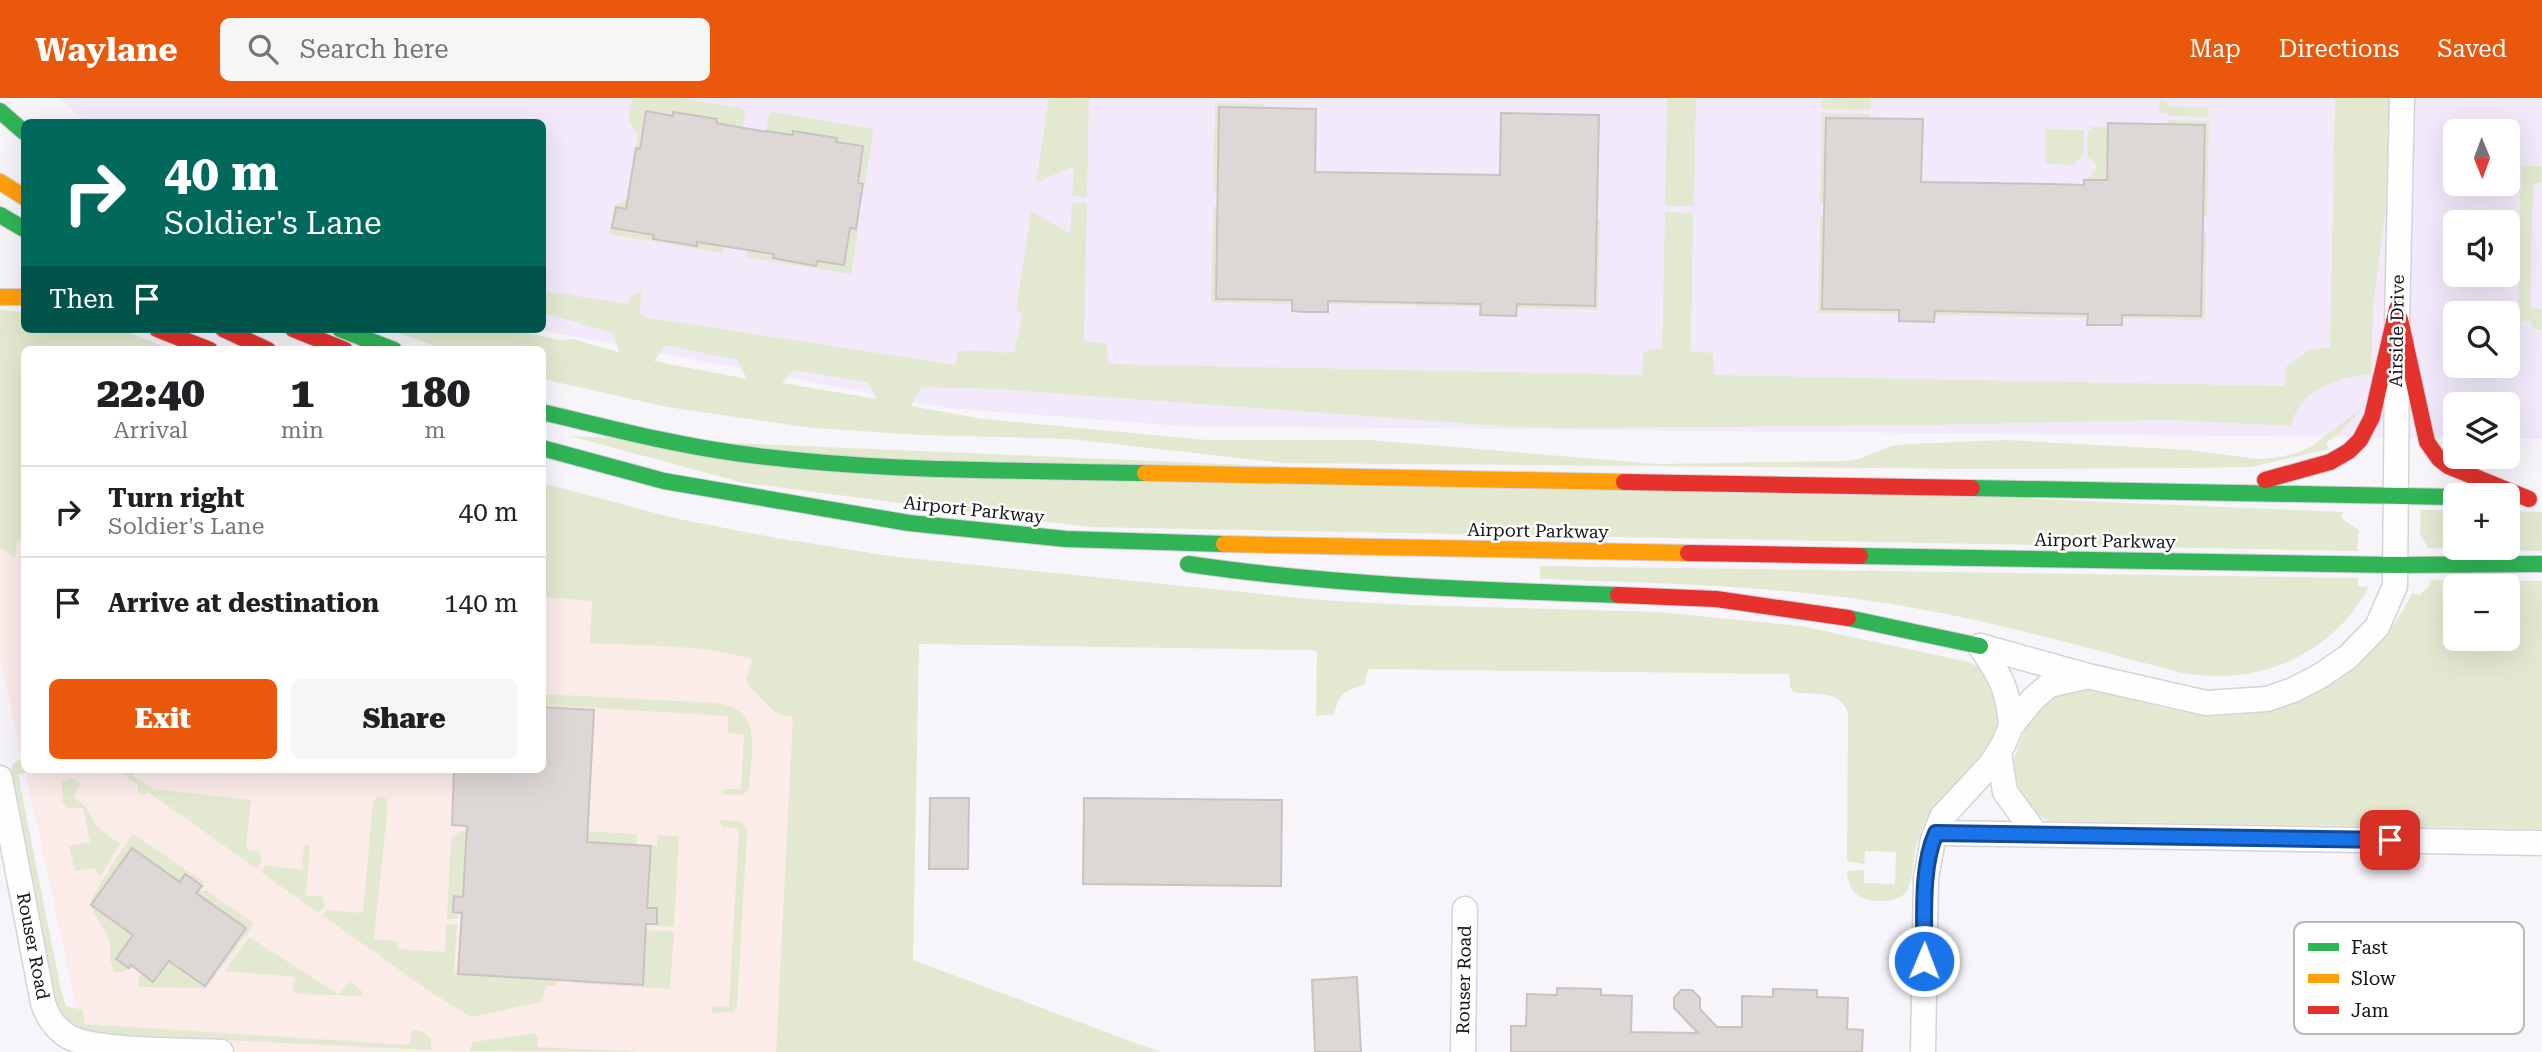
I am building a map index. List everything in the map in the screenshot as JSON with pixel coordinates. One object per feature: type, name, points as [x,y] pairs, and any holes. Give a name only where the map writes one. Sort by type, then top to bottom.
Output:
[{"type":"highway","points":[[0,111],[21,129]]},
{"type":"highway","points":[[0,182],[21,195]]},
{"type":"highway","points":[[0,215],[21,227]]},
{"type":"highway","points":[[0,297],[21,297]]},
{"type":"highway","points":[[2212,492],[2315,468],[2349,451],[2360,440],[2372,417],[2397,308]]},
{"type":"highway","points":[[2397,308],[2427,442],[2433,451],[2448,466],[2536,499]]},
{"type":"highway","points":[[167,333],[200,346]]},
{"type":"highway","points":[[232,333],[259,346]]},
{"type":"highway","points":[[303,333],[335,346]]},
{"type":"highway","points":[[350,333],[384,346]]},
{"type":"highway","points":[[546,405],[617,430]]},
{"type":"highway","name":"Airport Parkway","points":[[546,413],[734,453],[888,468],[2443,497]]},
{"type":"highway","name":"Airport Parkway","points":[[546,450],[664,481],[909,523],[985,533],[1145,542],[2395,565],[2542,564]]},
{"type":"highway","points":[[909,523],[1140,557]]},
{"type":"highway","points":[[1167,561],[1235,571],[1403,587],[1716,599],[1864,620],[1980,646]]},
{"type":"street","name":"Airside Drive","points":[[1980,646],[2092,677],[2206,703],[2267,699],[2293,690],[2348,657],[2377,627],[2395,586],[2402,98]]},
{"type":"street","points":[[1980,646],[2004,682],[2009,699],[2011,726]]},
{"type":"street","points":[[1923,1052],[1926,878],[1928,859],[1942,817],[1992,763],[2011,726],[2033,699],[2049,685],[2092,677]]},
{"type":"street","points":[[1999,751],[2005,792],[2036,834]]},
{"type":"street","name":"Rouser Road","points":[[0,778],[43,1003],[48,1017],[56,1027],[76,1041],[99,1046],[221,1052]]},
{"type":"street","points":[[1936,833],[2542,843]]},
{"type":"street","name":"Rouser Road","points":[[1463,1052],[1465,909]]},
{"type":"shaded area","points":[[59,98],[2542,98],[2542,439],[2520,439],[2520,392],[2443,392],[2443,438],[1180,426],[947,408],[546,331],[546,119],[82,119]]},
{"type":"shaded area","points":[[0,528],[21,530],[21,755],[0,658]]},
{"type":"shaded area","points":[[546,571],[806,591],[783,1052],[86,1052],[26,773],[546,773]]},
{"type":"green space","points":[[632,98],[680,98],[741,108],[745,112],[743,127],[674,112],[673,116],[646,112],[640,149],[636,148],[637,133],[628,120]]},
{"type":"green space","points":[[1049,98],[1089,98],[1087,197],[1072,196],[1074,166],[1036,183]]},
{"type":"green space","points":[[1667,98],[1696,98],[1694,206],[1665,206]]},
{"type":"green space","points":[[1871,98],[1871,110],[1822,109],[1822,99]]},
{"type":"green space","points":[[2335,98],[2389,98],[2386,207],[2373,307],[2371,374],[2333,382],[2311,395],[2302,403],[2291,426],[2167,420],[1929,425],[1514,427],[996,389],[922,387],[911,406],[983,419],[1207,440],[1369,440],[1657,464],[1844,461],[1859,459],[1892,446],[2005,440],[2189,450],[2257,459],[2300,452],[2363,407],[2341,432],[2326,443],[2329,449],[2251,467],[1993,469],[1282,463],[1070,439],[921,435],[813,428],[667,407],[546,380],[546,346],[435,346],[398,333],[528,333],[560,340],[573,339],[619,352],[613,333],[546,314],[546,291],[627,304],[630,297],[641,291],[640,314],[649,318],[956,365],[957,352],[1014,352],[1023,313],[1016,311],[1031,211],[1070,234],[1072,203],[1087,203],[1084,341],[1107,344],[1108,364],[1642,375],[1643,353],[1662,349],[1665,212],[1693,213],[1691,351],[1713,353],[1714,375],[2285,386],[2286,367],[2311,349],[2330,348]],"holes":[[[666,345],[737,360],[747,379],[654,361]],[[794,370],[867,382],[877,399],[782,383]]]},
{"type":"green space","points":[[2160,100],[2166,101],[2169,106],[2209,107],[2208,117],[2167,116],[2167,113],[2159,113]]},
{"type":"green space","points":[[1215,103],[1263,104],[1263,109],[1218,193],[1213,193]]},
{"type":"green space","points":[[774,112],[874,129],[865,184],[858,183],[863,146],[793,132],[793,135],[766,131],[769,116]]},
{"type":"green space","points":[[1822,113],[1870,114],[1871,118],[1826,118],[1824,203],[1820,203]]},
{"type":"green space","points":[[2167,120],[2209,121],[2207,217],[2203,217],[2205,125],[2167,124]]},
{"type":"green space","points":[[2091,127],[2108,127],[2107,179],[2087,179],[2096,170],[2095,162],[2087,157],[2088,130],[2091,130]]},
{"type":"green space","points":[[2046,129],[2084,130],[2083,157],[2078,159],[2075,165],[2045,164]]},
{"type":"green space","points":[[2521,166],[2542,166],[2542,183],[2533,184],[2530,308],[2542,309],[2542,329],[2533,329],[2532,321],[2522,321],[2522,329],[2520,328]]},
{"type":"green space","points":[[629,192],[633,193],[627,231],[654,235],[653,240],[696,246],[697,242],[725,246],[722,253],[609,234],[614,206],[626,200]]},
{"type":"green space","points":[[1217,206],[1216,298],[1292,300],[1292,304],[1211,302],[1213,207]]},
{"type":"green space","points":[[1820,216],[1824,217],[1822,308],[1899,310],[1899,314],[1818,313]]},
{"type":"green space","points":[[1596,221],[1600,221],[1598,310],[1516,308],[1516,304],[1595,306]]},
{"type":"green space","points":[[850,228],[858,231],[851,274],[746,257],[747,250],[774,254],[773,259],[816,265],[817,261],[844,265]]},
{"type":"green space","points":[[2203,231],[2206,231],[2205,320],[2123,318],[2123,315],[2201,316]]},
{"type":"green space","points":[[1328,301],[1481,304],[1481,307],[1328,304]]},
{"type":"green space","points":[[0,310],[21,312],[21,333],[131,333],[162,346],[21,346],[21,541],[17,541],[15,558],[0,547]]},
{"type":"green space","points":[[1934,311],[2087,314],[2087,318],[1934,315]]},
{"type":"green space","points":[[570,436],[2343,512],[2341,518],[2359,530],[2357,551],[1088,527],[744,483]]},
{"type":"green space","points":[[546,484],[674,518],[889,556],[1320,600],[1658,612],[1801,626],[1969,662],[1981,668],[1992,679],[1999,718],[1990,745],[1928,816],[1917,842],[1911,881],[1906,892],[1895,899],[1874,901],[1856,894],[1850,885],[1847,871],[1864,870],[1864,883],[1895,884],[1896,852],[1865,851],[1864,864],[1847,861],[1848,713],[1839,699],[1832,696],[1793,692],[1789,674],[1368,669],[1365,684],[1344,693],[1334,714],[1316,716],[1317,652],[1310,650],[919,644],[913,960],[1160,1052],[776,1052],[793,717],[775,712],[746,681],[752,659],[692,648],[590,643],[592,601],[546,597]]},
{"type":"green space","points":[[2421,510],[2443,510],[2443,548],[2428,548],[2420,534]]},
{"type":"green space","points":[[2520,511],[2542,512],[2542,551],[2520,550]]},
{"type":"green space","points":[[1540,566],[2358,578],[2358,586],[2369,587],[2353,611],[2334,632],[2312,649],[2288,662],[2262,671],[2206,676],[2178,672],[2029,633],[1916,608],[1836,596],[1752,588],[1540,579]]},
{"type":"green space","points":[[2431,580],[2443,580],[2443,651],[2520,651],[2520,581],[2542,581],[2542,829],[2049,821],[2026,804],[2014,785],[2012,771],[2018,746],[2038,708],[2051,695],[2074,688],[2090,687],[2160,707],[2207,715],[2244,714],[2279,707],[2311,695],[2342,678],[2369,654],[2392,626],[2412,593],[2419,595],[2429,587]]},
{"type":"green space","points":[[546,694],[716,703],[732,707],[749,723],[752,735],[749,789],[742,795],[722,794],[725,789],[741,789],[744,735],[728,733],[728,716],[546,705]]},
{"type":"green space","points":[[21,759],[23,773],[18,774],[61,990],[66,1006],[83,1010],[84,1024],[409,1045],[414,1030],[424,1032],[431,1038],[431,1050],[97,1034],[71,1023],[55,1000],[11,773],[12,765]]},
{"type":"green space","points":[[121,773],[135,773],[133,776],[153,789],[251,800],[246,849],[259,852],[262,861],[257,869],[148,792],[143,795],[138,792],[138,785]]},
{"type":"green space","points":[[71,778],[80,784],[73,797],[86,807],[97,827],[120,844],[100,877],[95,868],[75,871],[69,846],[90,842],[83,808],[68,808],[63,803],[62,782]]},
{"type":"green space","points":[[378,797],[384,797],[388,803],[374,939],[397,941],[398,949],[445,952],[446,924],[457,925],[454,974],[556,980],[556,986],[546,986],[541,1002],[471,1017],[429,991],[322,915],[327,910],[363,913],[373,802]]},
{"type":"green space","points":[[722,820],[741,822],[747,833],[737,1006],[733,1012],[714,1013],[711,1009],[714,1006],[729,1007],[739,829],[722,827]]},
{"type":"green space","points":[[460,831],[538,836],[463,897],[454,897],[453,912],[458,913],[457,919],[447,919],[451,839]]},
{"type":"green space","points":[[585,831],[637,834],[637,845],[585,842]]},
{"type":"green space","points":[[133,834],[204,882],[202,886],[185,874],[180,882],[132,848],[91,905],[102,881]]},
{"type":"green space","points":[[657,835],[679,836],[674,927],[646,925],[657,924],[657,908],[647,908],[651,846],[657,846]]},
{"type":"green space","points":[[304,845],[310,845],[306,895],[323,897],[324,907],[318,913],[261,872],[266,865],[302,870]]},
{"type":"green space","points":[[199,889],[203,892],[206,890],[253,923],[252,927],[206,988],[138,987],[138,978],[142,973],[154,981],[160,973],[163,956],[205,986],[246,929],[196,893]]},
{"type":"green space","points":[[91,905],[133,935],[116,959],[129,968],[124,972],[115,972],[113,968],[109,940]]},
{"type":"green space","points":[[646,930],[674,931],[670,989],[574,983],[643,985]]},
{"type":"green space","points":[[249,937],[338,994],[350,982],[362,991],[363,996],[299,994],[293,991],[294,977],[225,971]]},
{"type":"green space","points":[[535,1033],[538,1047],[642,1052],[469,1051],[473,1042]]},
{"type":"building","points":[[1219,107],[1316,109],[1315,172],[1500,175],[1501,113],[1599,115],[1595,306],[1517,304],[1516,316],[1480,315],[1481,304],[1328,301],[1328,312],[1307,312],[1292,311],[1292,300],[1216,299]]},
{"type":"building","points":[[646,111],[717,119],[716,123],[766,132],[793,135],[793,131],[837,138],[836,142],[863,146],[858,183],[863,184],[856,229],[850,228],[844,265],[817,261],[816,266],[773,258],[774,254],[697,242],[697,246],[653,239],[654,235],[612,228],[616,207],[626,209],[636,148],[640,149]]},
{"type":"building","points":[[1826,118],[1923,119],[1921,182],[2084,185],[2084,180],[2107,180],[2108,123],[2205,125],[2201,316],[2122,315],[2122,325],[2087,325],[2088,314],[1935,311],[1934,322],[1899,321],[1899,310],[1822,309]]},
{"type":"building","points":[[546,707],[594,710],[587,842],[651,846],[647,908],[657,908],[657,924],[646,924],[643,985],[458,974],[462,913],[453,912],[454,896],[463,897],[467,826],[452,825],[454,773],[546,773]]},
{"type":"building","points":[[930,798],[969,798],[968,869],[929,869]]},
{"type":"building","points":[[1084,798],[1282,800],[1281,886],[1083,884]]},
{"type":"building","points":[[132,848],[180,882],[185,874],[202,886],[196,893],[246,928],[205,986],[169,961],[153,982],[131,965],[129,968],[116,959],[133,935],[91,905]]},
{"type":"building","points":[[1357,977],[1361,1052],[1315,1052],[1312,980]]},
{"type":"building","points":[[1557,988],[1601,989],[1601,995],[1632,996],[1631,1032],[1698,1033],[1674,1008],[1674,998],[1681,990],[1692,990],[1700,998],[1700,1009],[1717,1027],[1742,1027],[1742,996],[1773,997],[1773,989],[1817,990],[1817,997],[1848,998],[1847,1029],[1863,1030],[1862,1052],[1511,1052],[1511,1026],[1526,1026],[1527,994],[1557,995]]},
{"type":"traffic: fast","points":[[0,111],[21,129]]},
{"type":"traffic: fast","points":[[0,215],[21,227]]},
{"type":"traffic: fast","points":[[350,333],[384,346]]},
{"type":"traffic: fast","points":[[546,413],[686,445],[786,459],[888,467],[1145,473]]},
{"type":"traffic: fast","points":[[546,449],[664,481],[909,523],[1066,539],[1224,544]]},
{"type":"traffic: fast","points":[[1972,488],[2443,497]]},
{"type":"traffic: fast","points":[[1860,556],[2395,565],[2542,564]]},
{"type":"traffic: fast","points":[[1188,564],[1349,582],[1618,595]]},
{"type":"traffic: fast","points":[[1848,618],[1980,646]]},
{"type":"traffic: slow","points":[[0,182],[21,195]]},
{"type":"traffic: slow","points":[[0,297],[21,297]]},
{"type":"traffic: slow","points":[[1145,473],[1624,482]]},
{"type":"traffic: slow","points":[[1224,544],[1688,553]]},
{"type":"traffic: jam","points":[[2265,480],[2330,462],[2349,451],[2360,440],[2372,417],[2397,308]]},
{"type":"traffic: jam","points":[[2400,319],[2427,442],[2439,459],[2448,466],[2529,499]]},
{"type":"traffic: jam","points":[[167,333],[200,346]]},
{"type":"traffic: jam","points":[[232,333],[259,346]]},
{"type":"traffic: jam","points":[[303,333],[335,346]]},
{"type":"traffic: jam","points":[[1624,482],[1972,488]]},
{"type":"traffic: jam","points":[[1688,553],[1860,556]]},
{"type":"traffic: jam","points":[[1618,595],[1716,599],[1848,618]]},
{"type":"route","points":[[1924,961],[1926,878],[1928,859],[1936,833],[2390,840]]}]
